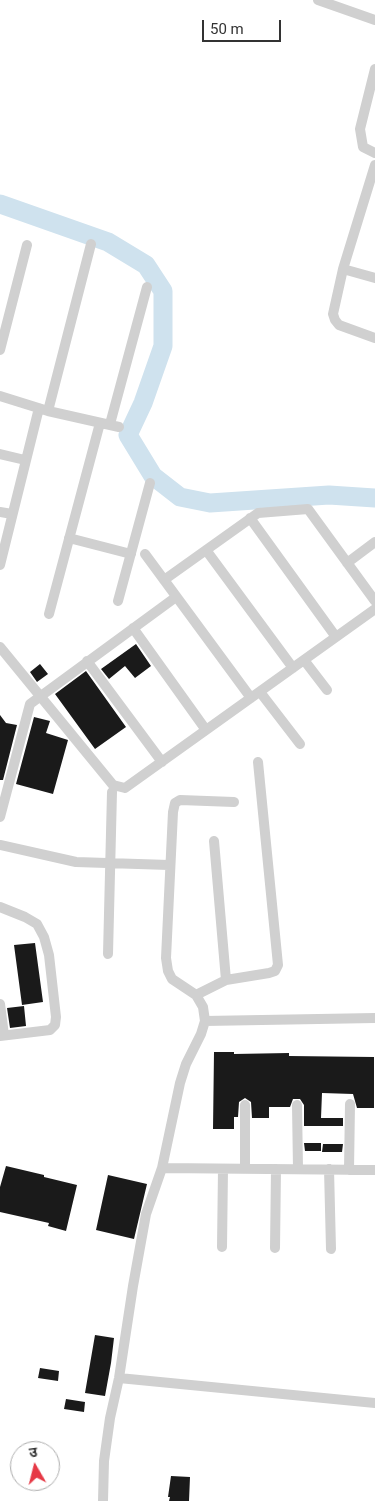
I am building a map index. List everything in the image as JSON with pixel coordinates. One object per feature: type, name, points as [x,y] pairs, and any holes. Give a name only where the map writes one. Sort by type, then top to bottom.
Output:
[{"type":"street","points":[[318,0],[375,20]]},
{"type":"street","points":[[375,69],[360,129],[360,138],[363,147],[375,153]]},
{"type":"street","points":[[375,165],[343,269],[334,306],[335,320],[339,325],[375,338]]},
{"type":"street","points":[[0,565],[25,460],[44,410],[91,244]]},
{"type":"street","points":[[0,350],[26,245]]},
{"type":"street","points":[[343,269],[375,278]]},
{"type":"street","points":[[49,614],[69,538],[110,425],[147,287]]},
{"type":"street","points":[[0,396],[44,410],[110,425]]},
{"type":"street","points":[[0,454],[25,460]]},
{"type":"street","points":[[118,601],[150,482]]},
{"type":"street","points":[[164,580],[258,513],[308,509],[375,600]]},
{"type":"street","points":[[0,512],[12,514]]},
{"type":"street","points":[[250,518],[336,637]]},
{"type":"street","points":[[69,538],[131,554]]},
{"type":"street","points":[[348,563],[375,542]]},
{"type":"street","points":[[206,550],[293,668]]},
{"type":"street","points":[[144,554],[255,695],[300,744]]},
{"type":"street","points":[[0,817],[30,704],[176,597]]},
{"type":"street","points":[[0,647],[112,785],[125,788],[375,609]]},
{"type":"street","points":[[133,628],[206,730]]},
{"type":"street","points":[[304,660],[327,690]]},
{"type":"street","points":[[87,661],[162,762]]},
{"type":"street","points":[[196,995],[226,980],[269,974],[275,971],[278,965],[258,762]]},
{"type":"street","points":[[108,954],[112,792]]},
{"type":"street","points":[[104,1501],[104,1461],[110,1418],[119,1378],[146,1214],[162,1168],[186,1064],[201,1034],[204,1021],[203,1008],[196,995],[172,979],[168,971],[166,958],[173,812],[175,804],[180,800],[186,799],[234,802]]},
{"type":"street","points":[[214,841],[226,980]]},
{"type":"street","points":[[0,845],[68,861],[170,865]]},
{"type":"street","points":[[0,907],[37,924],[44,937],[49,955],[56,1017],[55,1025],[50,1030],[2,1036],[0,1004]]},
{"type":"street","points":[[204,1021],[375,1018]]},
{"type":"street","points":[[350,1104],[350,1170]]},
{"type":"street","points":[[245,1105],[245,1169]]},
{"type":"street","points":[[297,1105],[298,1169]]},
{"type":"street","points":[[162,1168],[375,1170]]},
{"type":"street","points":[[222,1247],[224,1168]]},
{"type":"street","points":[[275,1248],[276,1169]]},
{"type":"street","points":[[329,1169],[331,1249]]},
{"type":"street","points":[[119,1378],[375,1403]]},
{"type":"building","points":[[136,644],[151,666],[135,678],[125,666],[109,679],[101,669]]},
{"type":"building","points":[[40,664],[48,674],[37,682],[30,672]]},
{"type":"building","points":[[86,671],[126,727],[95,749],[55,694]]},
{"type":"building","points":[[0,715],[6,723],[17,725],[3,780],[0,780]]},
{"type":"building","points":[[34,717],[50,721],[46,733],[68,740],[53,794],[16,784]]},
{"type":"building","points":[[35,943],[43,1002],[22,1005],[14,945]]},
{"type":"building","points":[[24,1006],[26,1026],[10,1028],[7,1008]]},
{"type":"building","points":[[214,1052],[234,1052],[234,1054],[289,1053],[289,1056],[374,1057],[374,1108],[357,1108],[353,1094],[322,1093],[321,1118],[343,1118],[343,1126],[304,1126],[304,1105],[300,1099],[293,1099],[290,1107],[269,1107],[269,1118],[252,1118],[251,1102],[245,1098],[239,1102],[238,1117],[234,1117],[234,1129],[213,1129]]},
{"type":"building","points":[[304,1143],[321,1143],[321,1151],[305,1151]]},
{"type":"building","points":[[323,1144],[343,1144],[342,1152],[322,1152]]},
{"type":"building","points":[[6,1166],[77,1185],[66,1231],[48,1226],[49,1223],[0,1212],[0,1187]]},
{"type":"building","points":[[108,1175],[147,1184],[134,1239],[96,1230]]},
{"type":"building","points":[[95,1335],[114,1338],[105,1396],[85,1393]]},
{"type":"building","points":[[40,1368],[59,1371],[58,1381],[38,1378]]},
{"type":"building","points":[[66,1399],[85,1402],[84,1412],[64,1409]]},
{"type":"building","points":[[171,1476],[190,1477],[189,1501],[169,1501]]},
{"type":"waterway","points":[[0,204],[108,242],[146,265],[163,291],[163,346],[143,403],[128,435],[153,476],[180,497],[210,503],[329,495],[375,498]]}]
